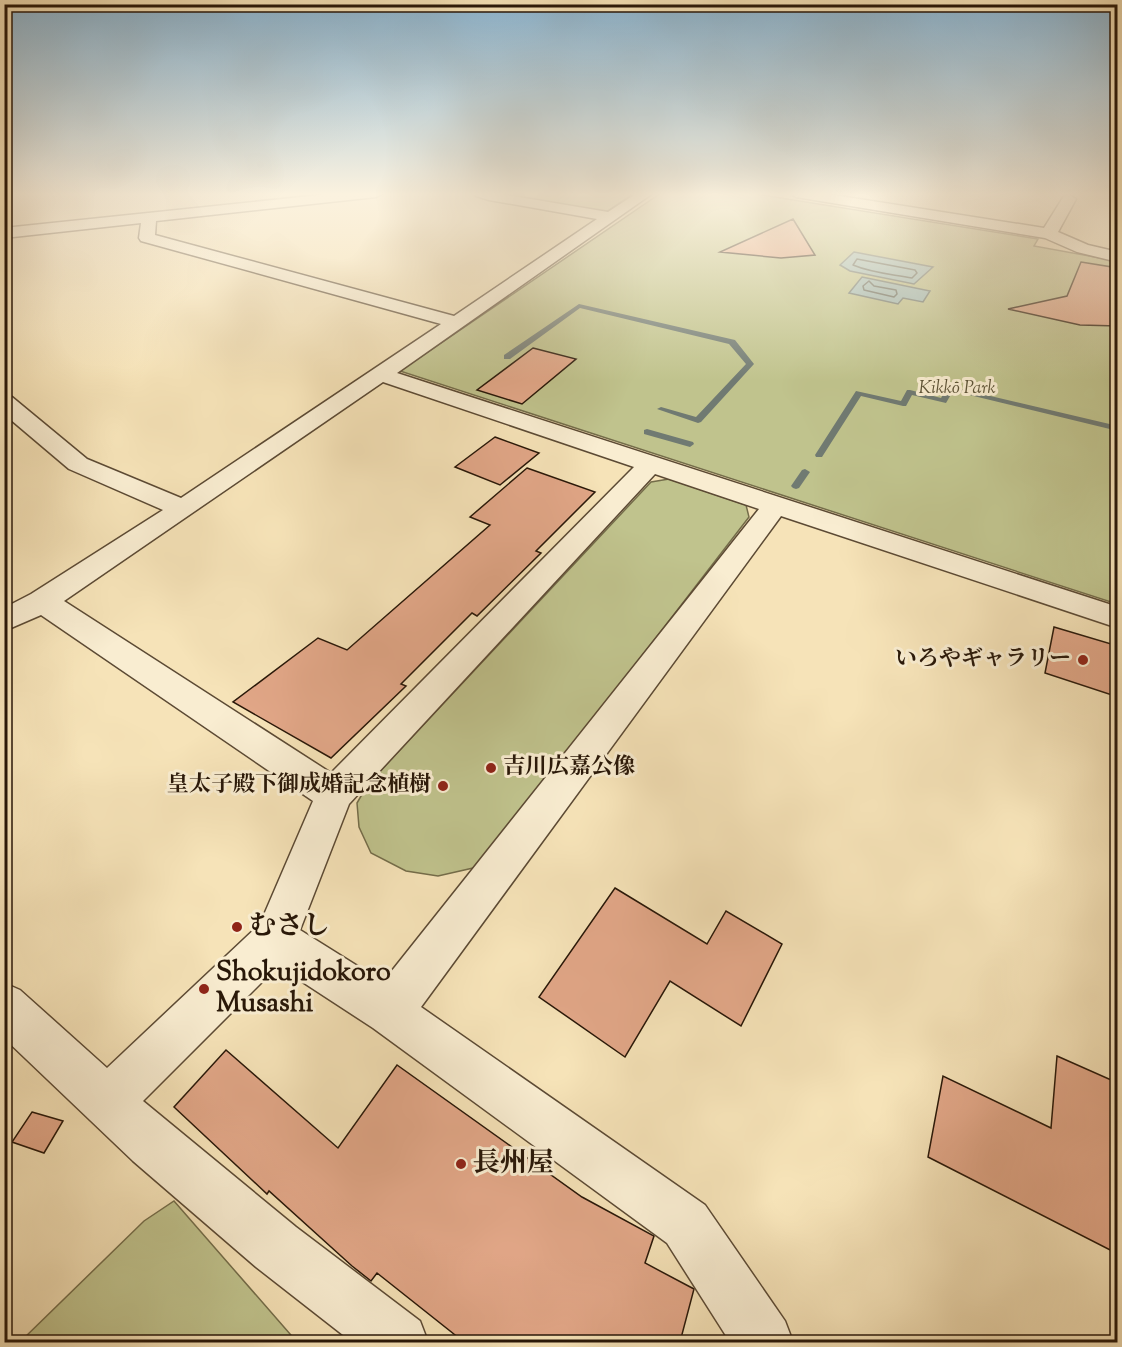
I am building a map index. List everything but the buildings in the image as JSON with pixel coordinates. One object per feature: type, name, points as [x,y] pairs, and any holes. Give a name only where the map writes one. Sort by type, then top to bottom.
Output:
[{"type":"street","points":[[212,256],[455,322]]},
{"type":"street","points":[[4,621],[42,601],[183,509],[553,256]]},
{"type":"street","points":[[379,374],[1118,618]]},
{"type":"street","points":[[4,402],[78,464],[183,509]]},
{"type":"street","points":[[108,1101],[275,939],[333,795],[651,463]]},
{"type":"street","points":[[389,1012],[776,505]]},
{"type":"street","points":[[42,601],[333,795]]},
{"type":"street","points":[[275,939],[389,1012],[686,1224],[764,1342]]},
{"type":"street","points":[[4,1006],[151,1143],[276,1247],[399,1342]]},
{"type":"green space","name":"Kikkō Park","points":[[569,256],[1089,256],[1117,261],[1117,604],[400,371]]},
{"type":"green space","points":[[669,479],[746,505],[749,517],[494,848],[473,868],[438,876],[406,871],[371,853],[359,827],[357,803],[368,784],[651,482]]},
{"type":"green space","points":[[174,1201],[297,1342],[20,1342],[144,1221]]},
{"type":"water","points":[[850,256],[874,256],[933,267],[914,284],[850,271],[840,265]]},
{"type":"water","points":[[862,277],[930,291],[923,302],[903,298],[898,304],[849,293]]},
{"type":"waterway","points":[[507,357],[579,306],[732,342],[750,364],[698,420],[661,409]]},
{"type":"waterway","points":[[819,455],[859,393],[903,404],[910,392],[943,401],[951,388],[1118,429]]},
{"type":"waterway","points":[[647,432],[690,444]]},
{"type":"waterway","points":[[796,486],[805,472]]},
{"type":"place","name":"いろやギャラリー","points":[[1083,660]]},
{"type":"place","name":"吉川広嘉公像","points":[[491,768]]},
{"type":"place","name":"皇太子殿下御成婚記念植樹","points":[[443,786]]},
{"type":"place","name":"むさし","points":[[237,927]]},
{"type":"place","name":"Shokujidokoro Musashi","points":[[204,989]]},
{"type":"place","name":"長州屋","points":[[461,1164]]}]
